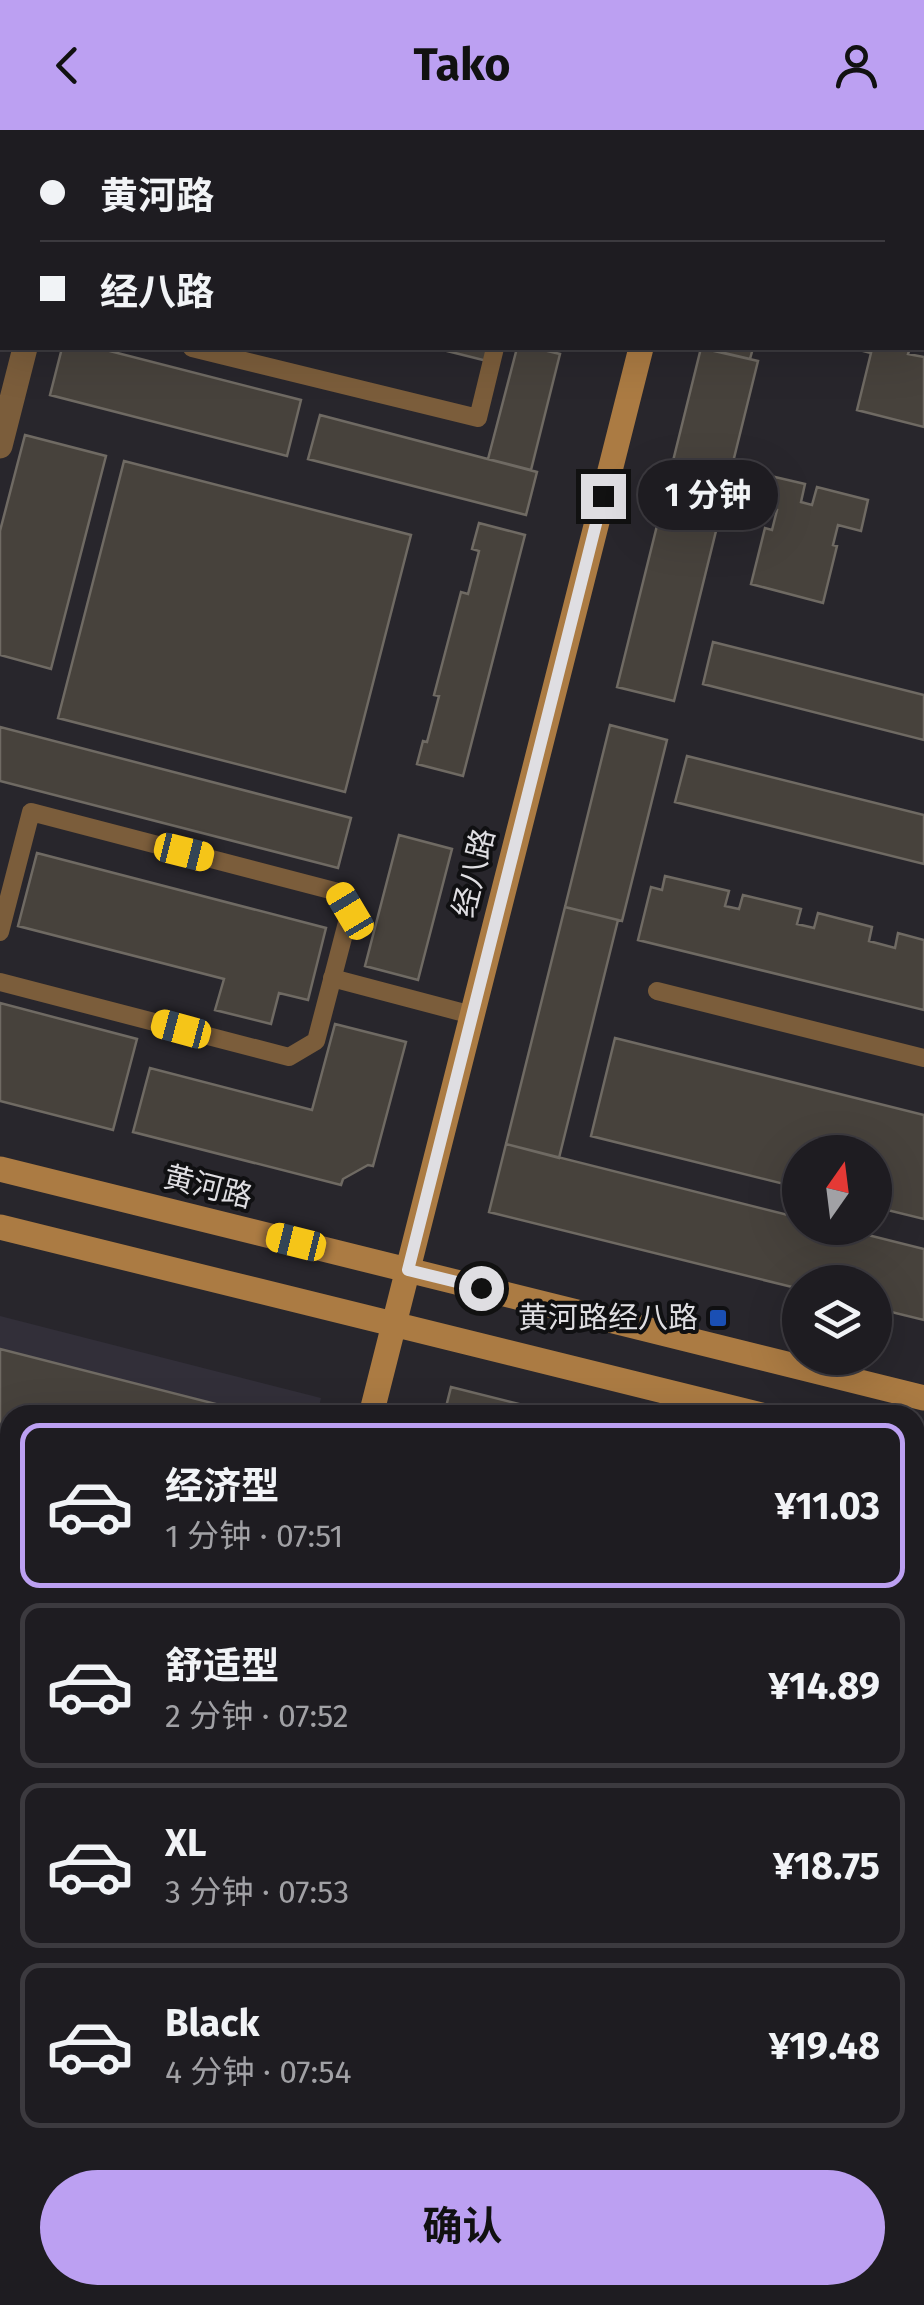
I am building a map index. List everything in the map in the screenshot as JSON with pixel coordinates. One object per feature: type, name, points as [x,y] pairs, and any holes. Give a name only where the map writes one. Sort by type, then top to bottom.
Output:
[{"type":"main road","name":"经八路","points":[[373,1405],[640,350]]},
{"type":"main road","name":"黄河路","points":[[0,1168],[924,1398]]},
{"type":"main road","points":[[0,1226],[394,1324],[668,1404]]},
{"type":"street","points":[[0,446],[24,350]]},
{"type":"lane","points":[[200,350],[478,418],[495,350]]},
{"type":"lane","points":[[0,932],[31,812],[338,892],[350,911],[316,1041],[289,1057],[0,982]]},
{"type":"lane","points":[[332,978],[472,1014]]},
{"type":"lane","points":[[657,991],[924,1058]]},
{"type":"shaded area","points":[[0,1316],[321,1398],[319,1405],[0,1405]]},
{"type":"building","points":[[61,350],[106,350],[301,400],[287,456],[50,395]]},
{"type":"building","points":[[443,350],[490,350],[487,361]]},
{"type":"building","points":[[516,350],[560,354],[531,470],[488,459]]},
{"type":"building","points":[[701,350],[758,361],[674,701],[617,687]]},
{"type":"building","points":[[712,350],[752,350],[750,359]]},
{"type":"building","points":[[859,350],[909,350],[908,354],[924,357],[924,427],[857,410],[871,353]]},
{"type":"building","points":[[320,415],[537,472],[526,515],[308,459]]},
{"type":"building","points":[[25,435],[106,456],[51,669],[0,655],[0,531]]},
{"type":"building","points":[[124,461],[411,535],[345,792],[58,718]]},
{"type":"building","points":[[762,474],[805,484],[801,502],[812,505],[817,487],[868,500],[861,531],[838,525],[823,603],[751,584],[765,528],[772,530],[777,510],[754,504]]},
{"type":"building","points":[[479,523],[525,535],[463,776],[417,764],[439,696],[434,695],[461,592],[468,594],[479,551],[472,549]]},
{"type":"building","points":[[713,642],[924,695],[924,740],[703,684]]},
{"type":"building","points":[[610,725],[667,740],[622,921],[565,907]]},
{"type":"building","points":[[0,727],[351,818],[338,868],[0,781]]},
{"type":"building","points":[[687,756],[924,815],[924,864],[675,802]]},
{"type":"building","points":[[399,835],[452,849],[418,980],[365,966]]},
{"type":"building","points":[[37,853],[326,928],[308,1000],[279,993],[271,1024],[215,1010],[224,979],[18,926]]},
{"type":"building","points":[[665,876],[729,891],[725,906],[739,909],[743,895],[801,909],[797,924],[814,928],[818,913],[872,927],[869,941],[895,948],[898,933],[924,940],[924,1010],[638,940],[651,887],[662,890]]},
{"type":"building","points":[[565,907],[618,920],[559,1158],[506,1144]]},
{"type":"building","points":[[0,1003],[137,1039],[113,1130],[0,1101]]},
{"type":"building","points":[[335,1024],[406,1042],[373,1166],[343,1179],[341,1185],[133,1132],[150,1068],[312,1110]]},
{"type":"building","points":[[615,1038],[924,1115],[924,1219],[892,1211],[892,1135],[782,1135],[782,1184],[591,1136]]},
{"type":"building","points":[[506,1144],[782,1213],[782,1245],[892,1245],[892,1241],[924,1249],[924,1320],[892,1312],[892,1265],[782,1265],[782,1285],[489,1212]]},
{"type":"building","points":[[0,1349],[220,1405],[0,1405]]},
{"type":"building","points":[[451,1387],[523,1405],[446,1405]]},
{"type":"place","name":"黄河路经八路","points":[[718,1318]]},
{"type":"route","points":[[481,1288],[408,1270],[603,496]]}]
